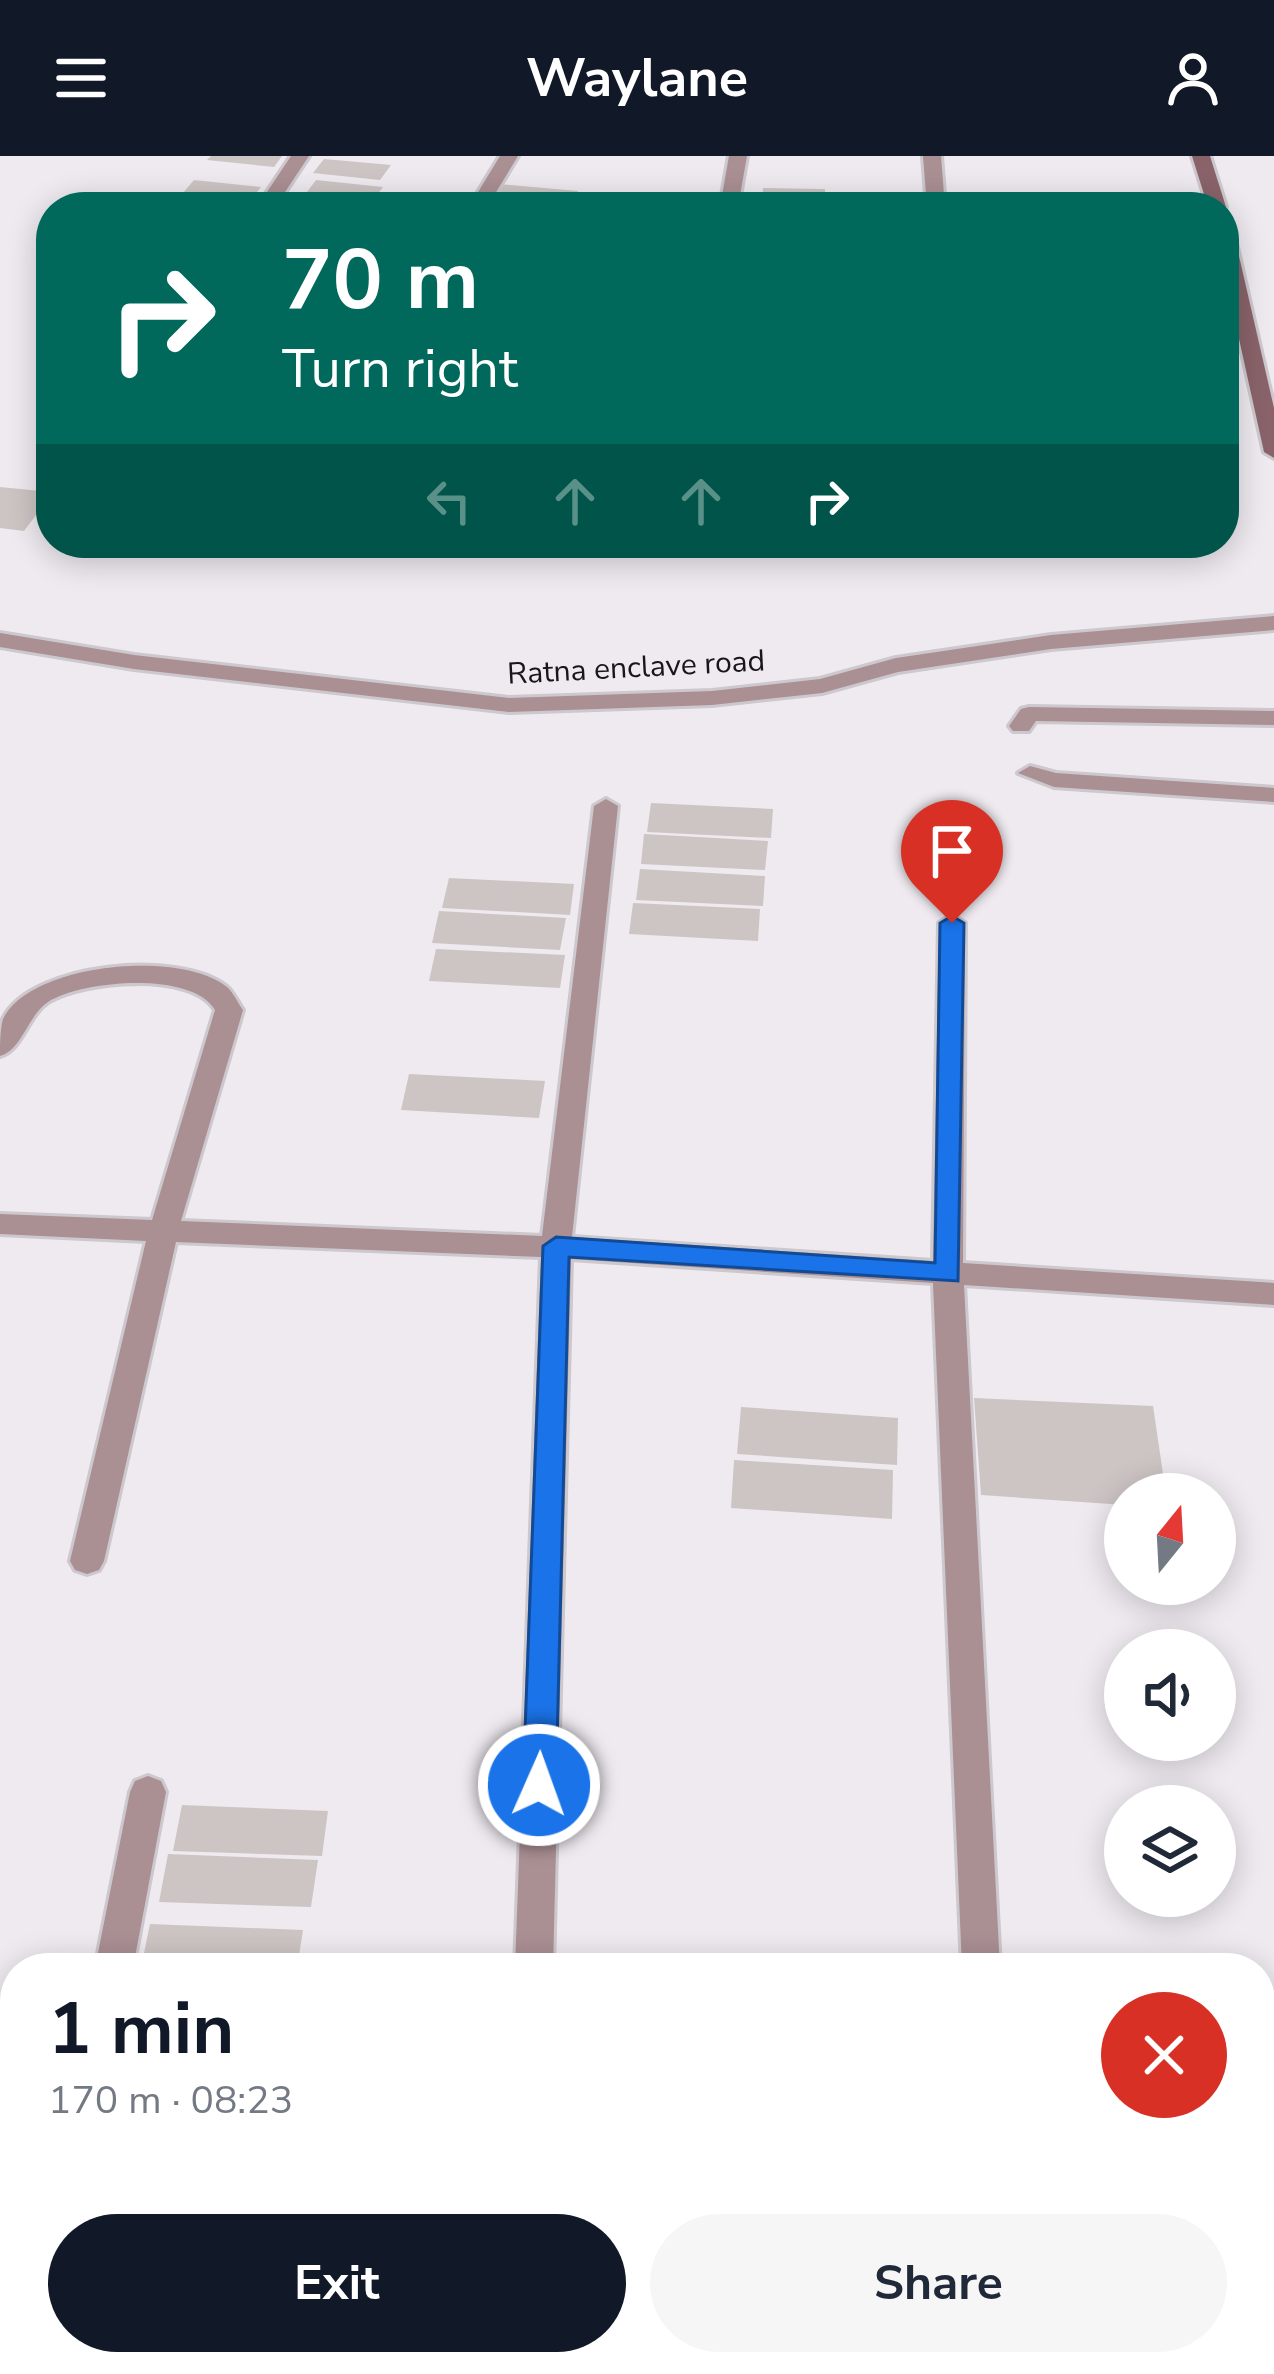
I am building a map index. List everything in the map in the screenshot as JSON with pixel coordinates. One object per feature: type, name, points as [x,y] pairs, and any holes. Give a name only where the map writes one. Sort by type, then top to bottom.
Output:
[{"type":"main road","points":[[1202,156],[1213,192]]},
{"type":"main road","points":[[1239,297],[1274,452]]},
{"type":"street","points":[[276,192],[300,156]]},
{"type":"street","points":[[487,192],[509,156]]},
{"type":"street","points":[[732,192],[738,156]]},
{"type":"street","points":[[932,156],[935,192]]},
{"type":"street","name":"Ratna enclave road","points":[[0,640],[134,662],[509,705],[734,696],[822,686],[896,665],[1051,642],[1274,622]]},
{"type":"street","points":[[1021,726],[1029,714],[1274,718]]},
{"type":"street","points":[[1030,772],[1054,780],[1274,795]]},
{"type":"street","points":[[534,1953],[556,1246],[606,806]]},
{"type":"street","points":[[952,923],[948,1274],[980,1953]]},
{"type":"street","points":[[0,1047],[44,992],[103,976],[212,985],[226,997],[229,1010],[163,1233],[86,1561]]},
{"type":"street","points":[[0,1224],[556,1246],[1274,1294]]},
{"type":"street","points":[[117,1953],[148,1792]]},
{"type":"building","points":[[211,156],[282,156],[274,167],[207,160]]},
{"type":"building","points":[[324,159],[391,165],[380,180],[313,173]]},
{"type":"building","points":[[194,180],[261,187],[257,192],[184,192]]},
{"type":"building","points":[[316,180],[383,187],[379,192],[307,192]]},
{"type":"building","points":[[499,184],[578,191],[578,192],[494,192]]},
{"type":"building","points":[[763,188],[825,189],[825,192],[763,192]]},
{"type":"building","points":[[0,487],[36,491],[36,515],[24,531],[0,528]]},
{"type":"building","points":[[651,803],[773,809],[771,838],[647,832]]},
{"type":"building","points":[[644,834],[768,841],[765,870],[641,864]]},
{"type":"building","points":[[640,869],[765,876],[763,906],[636,900]]},
{"type":"building","points":[[449,878],[574,884],[570,915],[442,908]]},
{"type":"building","points":[[633,903],[760,909],[758,941],[629,934]]},
{"type":"building","points":[[439,911],[566,918],[560,950],[432,943]]},
{"type":"building","points":[[436,949],[565,955],[560,988],[429,981]]},
{"type":"building","points":[[409,1074],[545,1081],[539,1118],[401,1110]]},
{"type":"building","points":[[974,1398],[1153,1406],[1163,1473],[1104,1473],[1104,1504],[981,1495]]},
{"type":"building","points":[[741,1407],[898,1418],[897,1465],[737,1454]]},
{"type":"building","points":[[734,1460],[893,1470],[892,1519],[731,1508]]},
{"type":"building","points":[[182,1805],[328,1811],[322,1856],[173,1851]]},
{"type":"building","points":[[168,1854],[318,1860],[311,1907],[159,1902]]},
{"type":"building","points":[[150,1924],[303,1930],[299,1953],[144,1953]]},
{"type":"route","points":[[539,1785],[556,1246],[948,1274],[952,923]]}]
